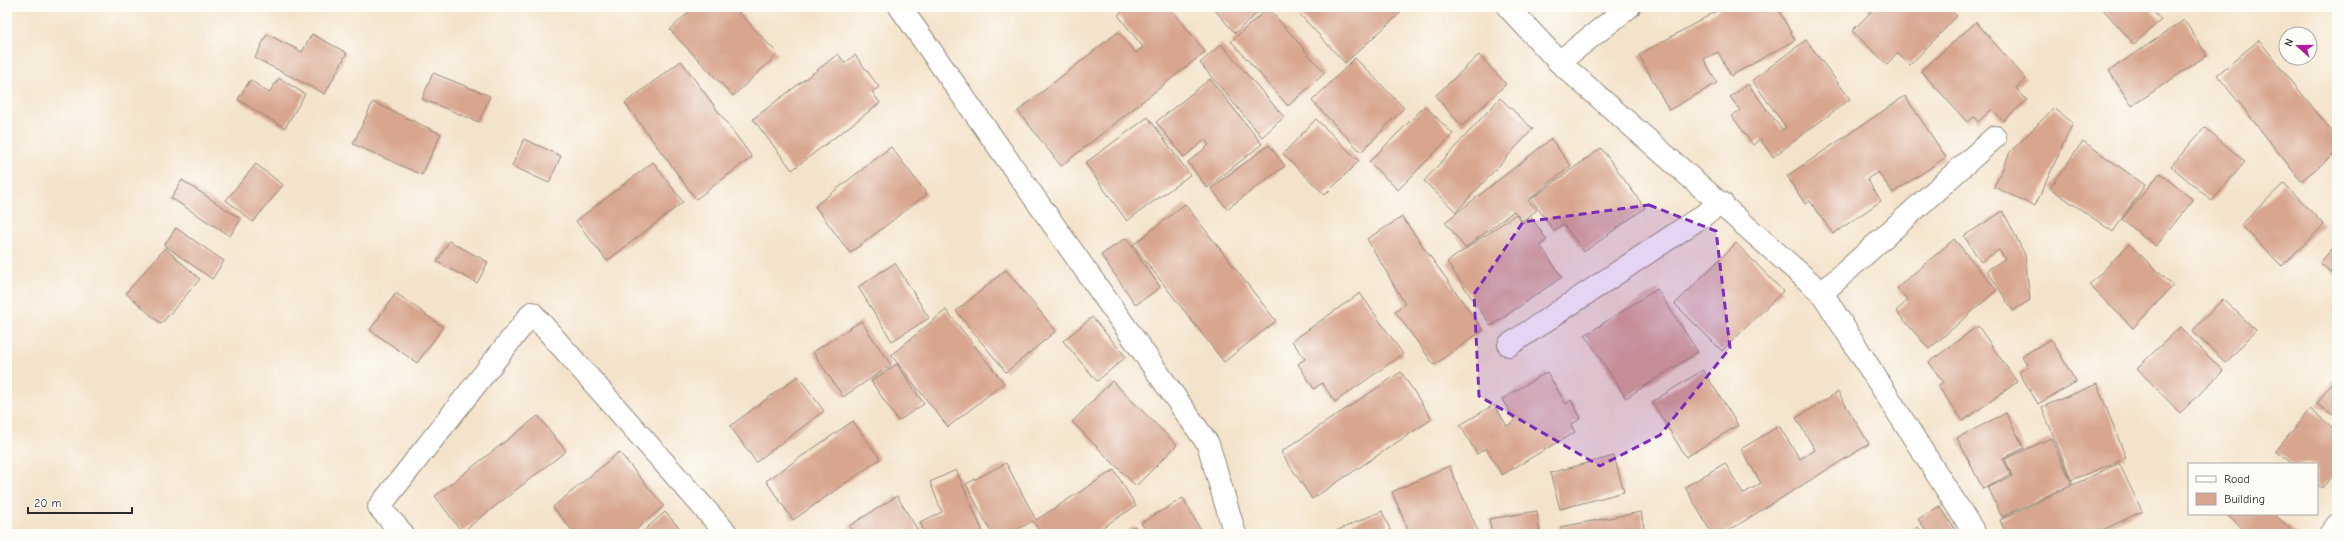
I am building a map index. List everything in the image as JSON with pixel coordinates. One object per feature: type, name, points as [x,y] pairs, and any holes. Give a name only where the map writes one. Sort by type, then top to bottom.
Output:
[{"type":"street","points":[[900,7],[1208,444],[1235,534]]},
{"type":"street","points":[[1508,7],[1559,62],[1722,202],[1822,293],[1975,534]]},
{"type":"street","points":[[1559,62],[1629,7]]},
{"type":"street","points":[[1822,293],[1995,137]]},
{"type":"street","points":[[1509,345],[1722,202]]},
{"type":"street","points":[[403,534],[379,508],[532,313],[727,534]]},
{"type":"street","points":[[2330,534],[2337,525]]},
{"type":"highlighted area","points":[[1649,205],[1716,231],[1730,348],[1660,435],[1600,466],[1479,396],[1474,294],[1523,222]]},
{"type":"building","points":[[694,7],[734,7],[778,54],[733,96],[670,30]]},
{"type":"building","points":[[1128,7],[1170,7],[1205,52],[1061,166],[1018,111],[1118,32],[1136,53],[1143,47],[1118,15]]},
{"type":"building","points":[[1212,7],[1264,7],[1235,33]]},
{"type":"building","points":[[1293,7],[1407,7],[1345,63]]},
{"type":"building","points":[[1724,7],[1777,7],[1795,40],[1731,76],[1718,52],[1704,59],[1717,83],[1669,110],[1639,55]]},
{"type":"building","points":[[1866,7],[1948,7],[1957,16],[1910,65],[1897,53],[1887,64],[1852,31],[1871,12]]},
{"type":"building","points":[[2101,7],[2149,7],[2161,20],[2134,44]]},
{"type":"building","points":[[1268,8],[1325,73],[1288,106],[1231,41]]},
{"type":"building","points":[[2184,20],[2207,55],[2132,106],[2109,71]]},
{"type":"building","points":[[1976,22],[2026,79],[2016,88],[2027,100],[2003,121],[1992,109],[1978,122],[1974,117],[1967,122],[1921,71]]},
{"type":"building","points":[[267,34],[302,52],[312,34],[347,53],[325,94],[255,58]]},
{"type":"building","points":[[1806,40],[1850,99],[1773,157],[1760,139],[1753,145],[1732,116],[1740,110],[1730,97],[1748,84],[1782,130],[1786,127],[1752,80]]},
{"type":"building","points":[[2259,40],[2278,64],[2278,66],[2280,66],[2337,138],[2337,152],[2301,181],[2217,75]]},
{"type":"building","points":[[1221,44],[1284,117],[1262,137],[1200,63]]},
{"type":"building","points":[[838,54],[845,63],[855,55],[879,87],[872,92],[880,103],[792,170],[753,119]]},
{"type":"building","points":[[1479,55],[1506,84],[1462,126],[1435,96]]},
{"type":"building","points":[[1355,58],[1404,108],[1361,152],[1312,101]]},
{"type":"building","points":[[681,61],[752,157],[696,199],[625,103]]},
{"type":"building","points":[[433,73],[490,96],[479,122],[422,99]]},
{"type":"building","points":[[279,78],[305,94],[285,128],[238,100],[250,80],[269,93]]},
{"type":"building","points":[[1210,79],[1262,144],[1207,188],[1188,162],[1209,145],[1205,140],[1184,157],[1156,122]]},
{"type":"building","points":[[1905,96],[1946,157],[1893,193],[1878,172],[1867,179],[1881,201],[1833,234],[1810,201],[1805,204],[1787,176]]},
{"type":"building","points":[[1500,98],[1533,129],[1456,212],[1424,181]]},
{"type":"building","points":[[373,102],[441,134],[422,175],[353,144]]},
{"type":"building","points":[[1425,106],[1453,134],[1398,190],[1369,162]]},
{"type":"building","points":[[2054,108],[2073,123],[2035,206],[1994,187],[2010,152]]},
{"type":"building","points":[[1148,117],[1190,175],[1127,221],[1085,163]]},
{"type":"building","points":[[1316,119],[1359,161],[1325,195],[1283,154]]},
{"type":"building","points":[[2205,127],[2245,162],[2212,201],[2171,166]]},
{"type":"building","points":[[524,139],[561,156],[549,183],[512,166]]},
{"type":"building","points":[[1551,139],[1571,166],[1528,200],[1537,210],[1522,221],[1514,211],[1465,248],[1445,222]]},
{"type":"building","points":[[2083,141],[2145,185],[2113,232],[2050,188]]},
{"type":"building","points":[[1269,145],[1285,166],[1227,209],[1211,188]]},
{"type":"building","points":[[891,147],[927,194],[850,253],[815,206]]},
{"type":"building","points":[[1601,148],[1645,208],[1584,252],[1563,224],[1554,231],[1531,199]]},
{"type":"building","points":[[653,162],[683,202],[607,261],[576,221]]},
{"type":"building","points":[[256,164],[283,185],[253,222],[226,200]]},
{"type":"building","points":[[2160,173],[2193,200],[2156,246],[2122,219]]},
{"type":"building","points":[[182,180],[241,219],[230,236],[171,198]]},
{"type":"building","points":[[2284,183],[2324,225],[2282,266],[2241,225]]},
{"type":"building","points":[[1185,204],[1276,321],[1224,362],[1133,245]]},
{"type":"building","points":[[2003,211],[2025,255],[2030,300],[2013,311],[1987,270],[2005,259],[1999,250],[1981,262],[1964,236]]},
{"type":"building","points":[[1516,214],[1522,223],[1531,217],[1547,240],[1540,245],[1562,277],[1491,326],[1447,262]]},
{"type":"building","points":[[1402,217],[1483,330],[1434,365],[1395,311],[1405,304],[1367,239]]},
{"type":"building","points":[[176,228],[224,261],[212,279],[164,245]]},
{"type":"building","points":[[1126,238],[1160,287],[1136,305],[1101,255]]},
{"type":"building","points":[[1954,239],[1997,290],[1929,349],[1896,311],[1908,300],[1897,288]]},
{"type":"building","points":[[449,241],[488,262],[477,283],[437,262]]},
{"type":"building","points":[[1736,243],[1783,291],[1722,351],[1675,304]]},
{"type":"building","points":[[2337,243],[2337,277],[2320,263]]},
{"type":"building","points":[[2129,244],[2173,286],[2133,328],[2089,285]]},
{"type":"building","points":[[165,248],[200,279],[161,324],[126,293]]},
{"type":"building","points":[[895,263],[929,318],[892,341],[858,287]]},
{"type":"building","points":[[1006,270],[1056,331],[1006,372],[956,311]]},
{"type":"building","points":[[1657,289],[1698,352],[1626,398],[1585,335]]},
{"type":"building","points":[[396,293],[443,327],[417,363],[370,330]]},
{"type":"building","points":[[1360,293],[1403,354],[1335,402],[1322,383],[1314,389],[1298,364],[1305,359],[1292,341]]},
{"type":"building","points":[[2223,299],[2256,330],[2226,363],[2192,331]]},
{"type":"building","points":[[946,310],[1004,383],[948,427],[891,355]]},
{"type":"building","points":[[1092,317],[1126,357],[1097,381],[1063,341]]},
{"type":"building","points":[[861,321],[891,365],[843,397],[813,352]]},
{"type":"building","points":[[1978,326],[2017,382],[1963,421],[1938,386],[1943,382],[1929,362]]},
{"type":"building","points":[[2180,327],[2223,371],[2180,413],[2137,368]]},
{"type":"building","points":[[2051,339],[2076,382],[2038,404],[2019,372],[2028,366],[2022,356]]},
{"type":"building","points":[[897,364],[924,404],[898,421],[871,381]]},
{"type":"building","points":[[1703,370],[1738,425],[1686,457],[1652,402]]},
{"type":"building","points":[[1401,372],[1432,419],[1312,499],[1281,452]]},
{"type":"building","points":[[1547,372],[1566,404],[1571,400],[1581,418],[1571,425],[1575,432],[1502,475],[1486,448],[1477,454],[1460,425],[1494,405],[1507,426],[1515,421],[1502,399]]},
{"type":"building","points":[[2337,374],[2337,418],[2317,404]]},
{"type":"building","points":[[798,376],[824,411],[756,462],[730,426]]},
{"type":"building","points":[[1112,381],[1177,445],[1136,486],[1072,422]]},
{"type":"building","points":[[2097,384],[2126,458],[2071,480],[2042,407]]},
{"type":"building","points":[[1838,392],[1869,444],[1723,534],[1712,534],[1685,487],[1725,463],[1743,494],[1761,483],[1741,449],[1779,426],[1800,459],[1815,450],[1796,418]]},
{"type":"building","points":[[2310,409],[2337,431],[2337,470],[2322,488],[2318,485],[2318,463],[2292,463],[2276,451]]},
{"type":"building","points":[[2006,413],[2024,448],[2003,459],[2011,474],[1983,489],[1957,438]]},
{"type":"building","points":[[538,416],[566,451],[462,532],[435,496]]},
{"type":"building","points":[[853,421],[880,459],[793,520],[766,481]]},
{"type":"building","points":[[2051,438],[2072,484],[2002,517],[1988,487],[2012,476],[2005,459]]},
{"type":"building","points":[[619,452],[664,506],[631,534],[575,534],[553,507]]},
{"type":"building","points":[[1614,456],[1624,492],[1560,509],[1550,473]]},
{"type":"building","points":[[1006,463],[1036,520],[1114,470],[1136,506],[1092,534],[1041,534],[1033,521],[1009,534],[992,534],[966,484]]},
{"type":"building","points":[[2119,463],[2142,511],[2095,534],[2006,534],[2000,520]]},
{"type":"building","points":[[1449,466],[1478,531],[1472,534],[1410,534],[1392,492]]},
{"type":"building","points":[[956,470],[984,534],[925,534],[920,522],[942,512],[930,482]]},
{"type":"building","points":[[897,496],[920,534],[853,534],[849,526]]},
{"type":"building","points":[[1183,498],[1203,534],[1148,534],[1141,523]]},
{"type":"building","points":[[1940,506],[1958,534],[1928,534],[1918,519]]},
{"type":"building","points":[[1382,511],[1392,534],[1329,534]]},
{"type":"building","points":[[1537,511],[1540,534],[1492,534],[1489,519]]},
{"type":"building","points":[[665,512],[685,534],[640,534]]},
{"type":"building","points":[[1641,512],[1645,534],[1561,534],[1560,527]]},
{"type":"building","points":[[2227,515],[2275,515],[2296,534],[2248,534]]},
{"type":"building","points":[[1135,526],[1140,534],[1122,534]]},
{"type":"building","points":[[1918,527],[1923,534],[1907,534]]}]
